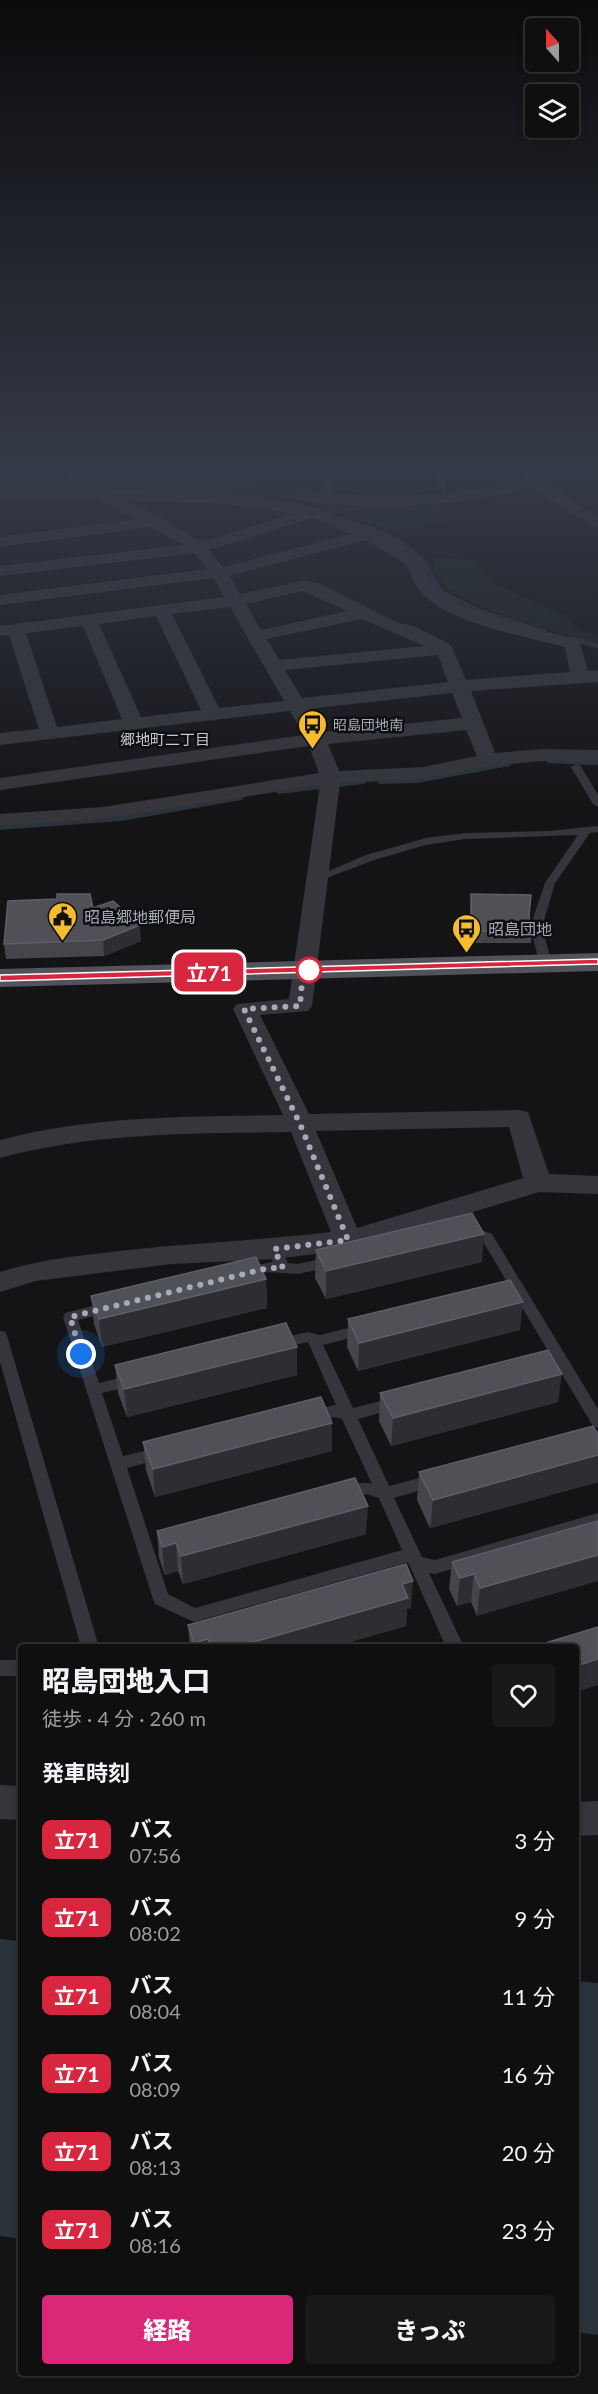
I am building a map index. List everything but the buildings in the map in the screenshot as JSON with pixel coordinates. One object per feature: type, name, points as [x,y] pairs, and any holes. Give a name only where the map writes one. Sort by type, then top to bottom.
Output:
[{"type":"main road","points":[[0,978],[598,962]]},
{"type":"street","points":[[0,600],[132,584]]},
{"type":"street","points":[[225,584],[316,739],[330,783],[315,879],[300,1006],[244,1009],[300,1124],[346,1249]]},
{"type":"street","points":[[0,739],[460,686],[589,677],[573,644],[476,617],[442,601],[433,595],[425,584]]},
{"type":"street","points":[[50,734],[8,630],[234,602],[303,586],[313,587],[394,628],[408,630],[445,649],[488,760]]},
{"type":"street","points":[[162,610],[213,714]]},
{"type":"street","points":[[256,636],[364,613]]},
{"type":"street","points":[[89,620],[135,724]]},
{"type":"street","points":[[273,666],[445,649]]},
{"type":"street","points":[[0,784],[316,739],[474,723]]},
{"type":"street","points":[[0,820],[103,813],[423,773],[488,760],[542,755],[598,756]]},
{"type":"street","points":[[0,1149],[46,1137],[119,1127],[519,1118],[538,1183]]},
{"type":"street","points":[[0,1282],[34,1271],[172,1254],[278,1259],[346,1249],[538,1183],[598,1185]]},
{"type":"street","points":[[0,1802],[18,1803]]},
{"type":"street","points":[[579,1819],[598,1818]]},
{"type":"lane","points":[[576,767],[598,804]]},
{"type":"lane","points":[[315,879],[377,854],[417,843],[464,836],[592,830]]},
{"type":"lane","points":[[546,964],[536,927],[550,884],[592,830]]},
{"type":"lane","points":[[460,1232],[471,1229],[487,1237],[513,1290],[561,1359],[598,1422]]},
{"type":"lane","points":[[223,1278],[268,1268],[278,1259]]},
{"type":"lane","points":[[123,1303],[70,1317],[117,1464],[150,1547],[161,1599],[194,1615],[415,1559],[435,1567],[598,1520]]},
{"type":"lane","points":[[263,1348],[308,1336],[320,1340],[376,1326]]},
{"type":"lane","points":[[0,1336],[89,1644]]},
{"type":"lane","points":[[313,1338],[454,1644]]},
{"type":"lane","points":[[527,1368],[561,1359]]},
{"type":"lane","points":[[93,1390],[150,1376]]},
{"type":"lane","points":[[299,1418],[334,1410],[349,1416],[416,1398]]},
{"type":"lane","points":[[117,1464],[174,1450]]},
{"type":"lane","points":[[333,1497],[366,1488],[385,1494],[452,1476]]},
{"type":"lane","points":[[0,1668],[18,1668]]},
{"type":"shaded area","points":[[444,584],[495,584],[567,617],[580,631],[598,635],[598,644],[565,636],[495,612]]},
{"type":"shaded area","points":[[0,1939],[18,1941],[18,2239],[0,2236]]},
{"type":"shaded area","points":[[579,1981],[598,1983],[598,2335],[579,2332]]},
{"type":"waterway","points":[[436,584],[441,592],[482,612],[545,632]]},
{"type":"waterway","points":[[571,639],[598,646]]},
{"type":"waterway","points":[[549,761],[598,763]]},
{"type":"waterway","points":[[436,777],[509,764]]},
{"type":"waterway","points":[[380,781],[417,780],[444,775]]},
{"type":"waterway","points":[[279,791],[363,781]]},
{"type":"waterway","points":[[0,827],[121,818],[241,797]]},
{"type":"bus line","name":"立71","points":[[0,978],[598,962]]},
{"type":"place","name":"昭島団地南","points":[[312,750]]},
{"type":"place","name":"昭島郷地郵便局","points":[[63,942]]},
{"type":"place","name":"昭島団地","points":[[467,954]]},
{"type":"district","name":"郷地町二丁目","points":[[165,739]]},
{"type":"route","points":[[81,1354],[70,1317],[268,1268],[283,1268],[274,1249],[348,1240],[300,1124],[244,1009],[300,1006],[303,970],[309,970]]}]
